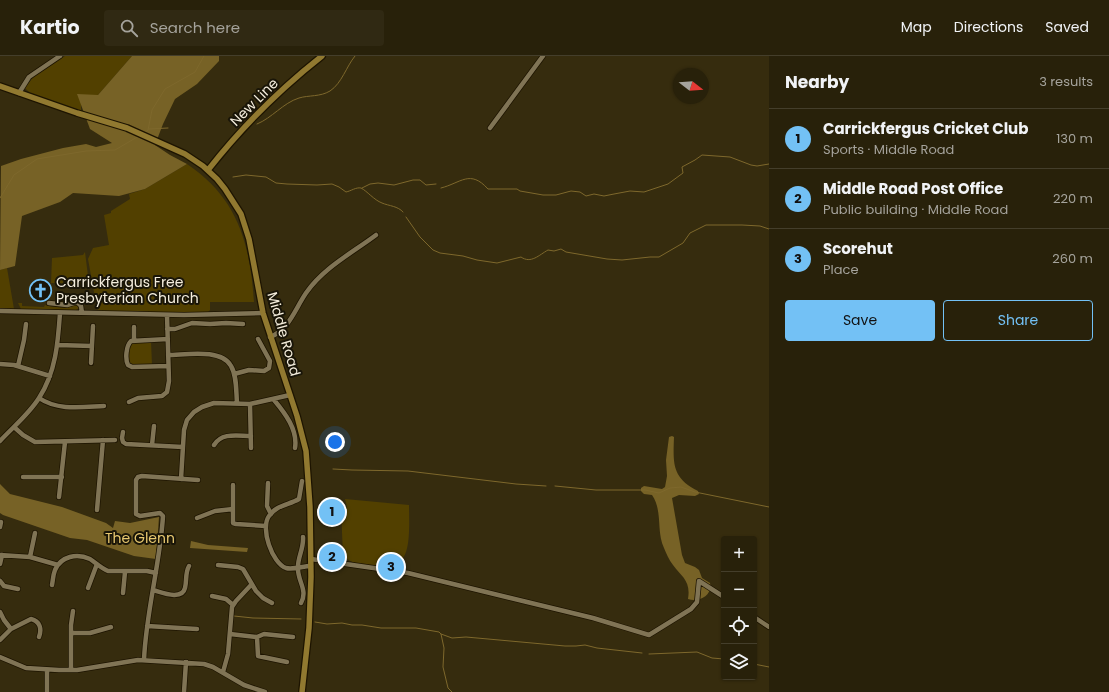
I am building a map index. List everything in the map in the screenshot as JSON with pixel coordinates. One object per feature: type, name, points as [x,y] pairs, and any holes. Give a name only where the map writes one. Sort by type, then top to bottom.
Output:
[{"type":"main road","name":"New Line","points":[[208,170],[232,141],[278,95],[322,56]]},
{"type":"main road","name":"Middle Road","points":[[0,86],[77,113],[136,131],[185,154],[208,170],[225,189],[238,208],[246,226],[262,313],[300,427],[308,464],[311,566],[309,628],[302,692]]},
{"type":"street","points":[[19,93],[25,82],[35,72],[60,56]]},
{"type":"street","points":[[490,128],[542,56]]},
{"type":"street","points":[[270,337],[279,333],[288,322],[304,295],[317,279],[376,235]]},
{"type":"street","points":[[49,304],[67,305],[77,302],[81,306],[82,313]]},
{"type":"street","points":[[0,311],[167,314],[262,313]]},
{"type":"street","points":[[0,441],[39,398],[50,376],[58,345],[60,313]]},
{"type":"street","points":[[130,402],[135,398],[160,396],[166,394],[169,386],[167,314]]},
{"type":"street","points":[[167,329],[175,329],[193,323],[243,324]]},
{"type":"street","points":[[18,366],[24,340],[24,326]]},
{"type":"street","points":[[91,363],[93,326]]},
{"type":"street","points":[[134,327],[134,340]]},
{"type":"street","points":[[168,339],[130,341],[128,344],[126,360],[128,365],[134,367],[168,366]]},
{"type":"street","points":[[234,374],[248,370],[264,371],[269,368],[270,361],[258,339]]},
{"type":"street","points":[[58,345],[92,346]]},
{"type":"street","points":[[168,355],[202,354],[217,356],[227,361],[234,374],[237,403]]},
{"type":"street","points":[[0,364],[10,364],[50,376]]},
{"type":"street","points":[[181,479],[183,432],[188,417],[194,412],[212,403],[250,404],[274,400],[290,395]]},
{"type":"street","points":[[39,398],[48,404],[56,406],[104,406]]},
{"type":"street","points":[[274,400],[288,419],[295,441],[295,448]]},
{"type":"street","points":[[250,404],[251,448]]},
{"type":"street","points":[[152,445],[154,426]]},
{"type":"street","points":[[14,427],[23,435],[35,442],[115,440]]},
{"type":"street","points":[[123,432],[122,440],[125,444],[183,447]]},
{"type":"street","points":[[214,445],[218,439],[225,436],[251,436]]},
{"type":"street","points":[[97,510],[103,440]]},
{"type":"street","points":[[60,497],[65,442]]},
{"type":"street","points":[[144,660],[147,626],[159,561],[163,516],[162,513],[140,516],[136,514],[137,479],[142,476],[198,480]]},
{"type":"street","points":[[23,477],[62,478]]},
{"type":"street","points":[[302,481],[298,500],[284,504],[271,514],[268,518],[266,526],[268,541],[278,561],[287,568],[311,566]]},
{"type":"street","points":[[268,483],[267,506],[271,514]]},
{"type":"street","points":[[233,485],[234,524],[266,526]]},
{"type":"street","points":[[197,518],[215,511],[233,510]]},
{"type":"street","points":[[0,522],[0,527]]},
{"type":"street","points":[[30,557],[35,532]]},
{"type":"street","points":[[301,603],[304,598],[304,591],[298,568],[304,547],[303,537]]},
{"type":"street","points":[[0,564],[1,555],[30,557],[58,565]]},
{"type":"street","points":[[52,585],[58,565],[66,558],[74,556],[86,558],[97,564],[102,569],[108,571],[146,571],[156,573]]},
{"type":"street","points":[[311,559],[408,573],[593,618],[649,635],[691,609],[697,602],[699,581],[721,595]]},
{"type":"street","points":[[88,588],[97,564]]},
{"type":"street","points":[[218,565],[236,566],[241,568],[251,585],[261,596],[272,603]]},
{"type":"street","points":[[153,590],[169,594],[182,593],[185,588],[185,577],[189,566]]},
{"type":"street","points":[[123,593],[125,572]]},
{"type":"street","points":[[0,581],[4,586],[18,589]]},
{"type":"street","points":[[223,672],[227,661],[231,610],[233,605],[251,585]]},
{"type":"street","points":[[212,596],[226,599],[233,605]]},
{"type":"street","points":[[71,670],[71,625],[73,611]]},
{"type":"street","points":[[0,612],[11,629]]},
{"type":"street","points":[[0,640],[11,629],[25,621],[32,619],[40,625],[39,637]]},
{"type":"street","points":[[757,619],[769,627]]},
{"type":"street","points":[[147,626],[197,629]]},
{"type":"street","points":[[71,633],[90,633],[111,627]]},
{"type":"street","points":[[230,634],[257,637],[264,634],[293,637]]},
{"type":"street","points":[[257,637],[258,656],[287,662]]},
{"type":"street","points":[[0,657],[26,668],[47,670],[71,670],[127,661],[144,660],[186,662],[208,665],[244,685],[255,690],[265,692]]},
{"type":"street","points":[[184,692],[186,662]]},
{"type":"street","points":[[47,670],[47,692]]},
{"type":"shaded area","points":[[65,56],[132,56],[98,95],[81,104],[81,112],[30,93],[25,88],[34,76]]},
{"type":"shaded area","points":[[187,164],[204,177],[230,207],[238,224],[249,261],[254,302],[210,302],[210,310],[208,312],[102,312],[97,309],[88,259],[93,248],[109,245],[104,215],[111,213],[111,211],[130,199],[129,194],[145,189]]},
{"type":"shaded area","points":[[85,252],[89,284],[51,283],[52,258],[83,255]]},
{"type":"shaded area","points":[[7,268],[14,309],[0,308],[0,270]]},
{"type":"shaded area","points":[[18,303],[22,303],[22,306],[44,307],[45,305],[53,307],[69,307],[78,305],[79,308],[76,310],[21,309]]},
{"type":"shaded area","points":[[151,341],[152,365],[132,365],[128,362],[129,346],[131,342]]},
{"type":"shaded area","points":[[345,499],[409,505],[409,533],[406,553],[399,562],[394,565],[374,567],[356,564],[343,556],[341,508],[347,507]]},
{"type":"green space","points":[[132,56],[219,56],[219,61],[197,84],[175,99],[155,145],[187,164],[145,189],[119,196],[73,193],[60,202],[22,216],[15,266],[0,270],[1,166],[63,148],[86,144],[96,147],[112,143],[90,129],[77,94],[98,95]]},
{"type":"green space","points":[[669,437],[674,437],[674,463],[676,469],[683,481],[698,491],[699,494],[695,496],[679,495],[672,498],[682,555],[685,563],[699,570],[702,578],[710,583],[707,594],[701,599],[696,600],[688,599],[689,593],[687,583],[672,563],[665,550],[660,535],[659,514],[652,495],[644,494],[641,491],[641,488],[644,486],[662,489],[665,487]]},
{"type":"green space","name":"The Glenn","points":[[0,484],[10,494],[62,507],[106,523],[113,528],[115,521],[130,523],[159,517],[156,559],[134,556],[87,540],[70,538],[3,515],[0,513]]},
{"type":"green space","points":[[191,541],[208,545],[248,548],[247,552],[190,548]]},
{"type":"waterway","points":[[144,133],[148,130],[152,110],[165,89],[195,72],[204,56]]},
{"type":"waterway","points":[[257,124],[293,100],[330,91],[338,84],[355,56]]},
{"type":"waterway","points":[[149,129],[168,128]]},
{"type":"waterway","points":[[0,198],[14,175],[37,159],[86,151],[115,150],[139,136]]},
{"type":"waterway","points":[[441,188],[465,179],[470,179],[482,183],[488,189],[517,189],[520,191],[543,195],[556,195],[571,191],[580,192],[586,196],[594,194],[604,196],[630,191],[644,192],[668,184],[683,173],[682,167],[702,155],[730,157],[757,166],[769,164]]},
{"type":"waterway","points":[[233,177],[246,175],[266,177],[276,183],[287,184],[332,184],[346,192],[361,188],[379,202],[396,207],[403,212]]},
{"type":"waterway","points":[[362,188],[370,184],[378,183],[394,185],[413,180],[420,180],[426,185],[436,184]]},
{"type":"waterway","points":[[406,217],[420,237],[433,250],[440,253],[497,263],[521,257],[528,260],[548,250],[554,251],[561,249],[566,252],[607,259],[622,260],[659,257],[683,243],[690,233],[706,225],[760,226],[769,229]]},
{"type":"waterway","points":[[333,469],[408,471],[516,484],[546,486]]},
{"type":"waterway","points":[[555,486],[596,490],[645,490],[659,493],[670,488],[681,487],[695,492],[769,507]]},
{"type":"waterway","points":[[234,616],[301,619]]},
{"type":"waterway","points":[[315,622],[327,624],[342,623],[381,628],[416,628],[439,632],[441,634],[444,648],[443,667],[448,688],[452,692]]},
{"type":"waterway","points":[[441,634],[452,638],[466,637],[565,646],[585,645],[597,648],[642,653]]},
{"type":"waterway","points":[[649,654],[697,652],[712,658],[721,659]]},
{"type":"waterway","points":[[757,665],[769,667]]},
{"type":"place","name":"Carrickfergus Free Presbyterian Church","points":[[40,290]]},
{"type":"place","name":"Carrickfergus Cricket Club","points":[[332,512]]},
{"type":"place","name":"Middle Road Post Office","points":[[332,557]]},
{"type":"place","name":"Scorehut","points":[[391,567]]}]
